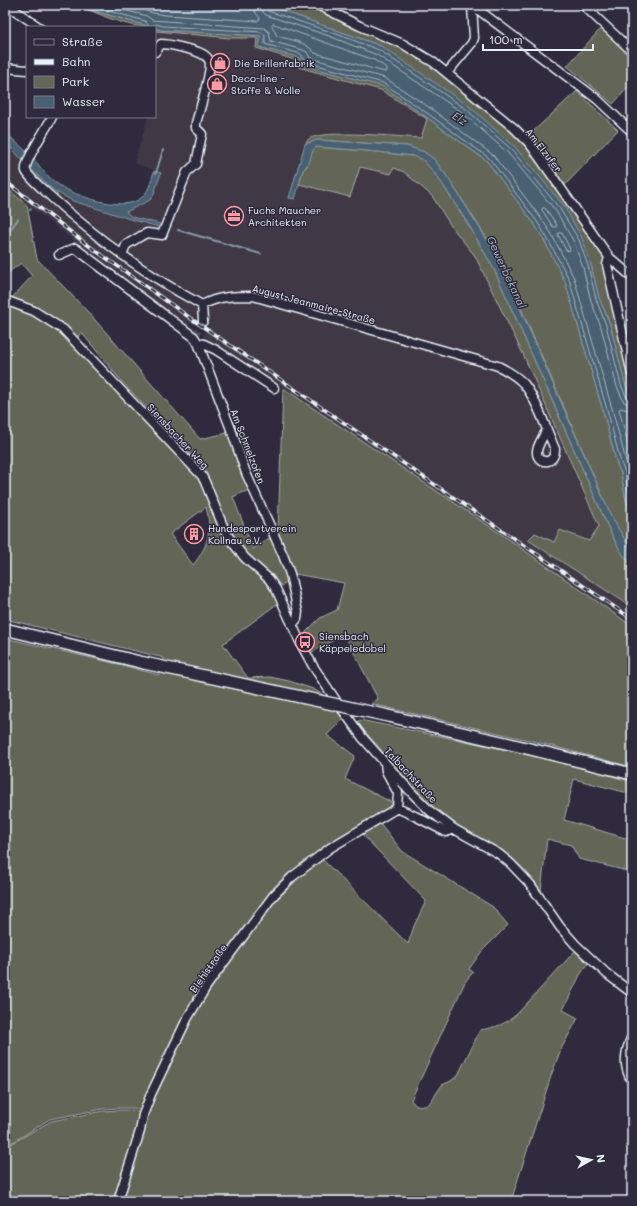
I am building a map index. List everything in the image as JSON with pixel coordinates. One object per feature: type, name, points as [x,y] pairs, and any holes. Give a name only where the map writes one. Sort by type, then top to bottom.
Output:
[{"type":"highway","points":[[5,629],[144,663],[514,745],[632,774]]},
{"type":"street","points":[[7,5],[38,26]]},
{"type":"street","name":"Am Elzufer","points":[[318,5],[360,26],[403,44],[433,62],[514,128],[530,144],[610,256],[632,277]]},
{"type":"street","points":[[448,73],[474,38],[472,5]]},
{"type":"street","points":[[472,5],[597,99],[632,132]]},
{"type":"street","points":[[583,5],[632,51]]},
{"type":"street","points":[[122,255],[126,245],[141,236],[147,233],[162,235],[187,172],[196,164],[202,134],[196,128],[196,123],[210,71],[210,62],[199,52],[168,44],[161,44],[156,51]]},
{"type":"street","points":[[5,68],[26,70]]},
{"type":"street","points":[[52,118],[46,130],[30,154],[26,164],[26,172],[69,214],[122,255],[173,289],[202,305],[203,321]]},
{"type":"street","name":"Am Schmelzofen","points":[[59,255],[75,248],[194,337],[198,343],[246,473],[290,574],[298,612],[297,620],[292,625]]},
{"type":"street","points":[[610,256],[607,265],[632,374]]},
{"type":"street","name":"August-Jeanmaire-Straße","points":[[202,305],[212,299],[226,296],[253,296],[498,366],[514,374],[524,383],[546,430]]},
{"type":"street","name":"Siensbacher Weg","points":[[5,300],[34,310],[64,330],[190,463],[205,482],[225,531],[244,558],[269,579],[276,589],[292,625]]},
{"type":"street","name":"Am Schmelzofen","points":[[198,343],[204,344],[216,350],[274,388]]},
{"type":"street","name":"Talbachstraße","points":[[292,625],[313,666],[337,702],[362,737],[410,791],[430,811],[454,829],[499,854],[510,863],[530,884],[560,927],[575,944],[607,974],[632,993]]},
{"type":"street","points":[[385,762],[386,771],[398,793],[397,808],[446,832],[454,829]]},
{"type":"street","name":"Biehlstraße","points":[[118,1201],[140,1131],[143,1115],[151,1094],[187,1019],[206,987],[273,896],[292,877],[330,848],[397,808]]},
{"type":"street","points":[[632,1036],[625,1054],[628,1072],[632,1081]]},
{"type":"shaded area","points":[[156,31],[230,38],[258,38],[256,48],[298,62],[298,67],[381,90],[427,119],[422,138],[338,133],[309,139],[305,144],[293,198],[295,199],[299,184],[350,197],[359,167],[391,174],[393,168],[404,172],[432,196],[451,226],[475,256],[523,354],[599,526],[589,541],[560,530],[555,542],[535,533],[529,540],[632,607],[632,626],[504,536],[361,443],[283,388],[203,336],[209,326],[195,316],[187,326],[109,268],[5,187],[5,141],[46,184],[61,195],[98,210],[159,227],[160,224],[132,217],[126,211],[146,203],[161,173],[134,163],[148,118],[156,118]]},
{"type":"green space","points":[[263,5],[318,5],[403,44],[514,128],[609,257],[622,350],[632,384],[632,400],[625,384],[610,324],[599,298],[591,265],[381,46]]},
{"type":"green space","points":[[87,9],[147,26],[126,24]]},
{"type":"green space","points":[[604,25],[632,51],[632,83],[613,104],[567,66]]},
{"type":"green space","points":[[156,28],[162,30],[261,36],[259,47],[300,58],[302,65],[382,86],[487,161],[533,222],[565,281],[617,464],[621,473],[626,500],[632,513],[632,552],[611,516],[517,299],[491,245],[434,159],[424,152],[407,146],[317,140],[305,144],[309,139],[330,134],[363,134],[421,138],[427,119],[381,90],[298,67],[298,61],[256,48],[257,38],[230,38],[156,31]]},
{"type":"green space","points":[[577,91],[618,130],[565,185],[527,137]]},
{"type":"green space","points":[[315,147],[413,156],[422,159],[441,182],[470,227],[494,269],[610,531],[622,553],[632,565],[632,607],[528,540],[535,533],[554,542],[560,530],[589,541],[599,526],[523,354],[475,256],[451,226],[432,196],[404,172],[394,168],[391,174],[360,167],[350,197],[299,184],[303,170],[307,166]]},
{"type":"green space","points":[[5,187],[27,205],[37,259],[88,312],[200,439],[232,432],[253,488],[233,497],[253,549],[278,532],[283,388],[504,536],[632,626],[632,767],[529,740],[371,704],[378,699],[344,634],[313,652],[303,635],[320,618],[337,610],[344,583],[295,574],[291,580],[276,589],[281,601],[223,644],[248,678],[270,677],[289,681],[313,689],[325,696],[343,719],[327,735],[355,756],[345,779],[395,805],[376,818],[402,851],[493,907],[508,925],[482,951],[469,969],[473,972],[465,982],[411,1100],[415,1105],[425,1106],[429,1104],[442,1085],[451,1081],[458,1075],[480,1030],[500,1025],[517,1014],[575,951],[589,962],[580,975],[563,1010],[578,1018],[561,1049],[552,1073],[511,1201],[121,1201],[146,1114],[134,1108],[103,1109],[50,1119],[5,1147],[5,638],[159,675],[164,658],[5,619],[5,300],[10,300],[32,276],[21,263],[5,275]],"holes":[[[81,332],[122,382],[206,471],[205,482],[202,486],[202,476],[76,341]],[[206,507],[209,523],[208,538],[203,551],[193,565],[170,534]],[[359,831],[426,901],[414,926],[408,944],[319,856]]]},
{"type":"green space","points":[[360,720],[531,755],[632,782],[632,794],[574,779],[564,820],[632,840],[632,875],[623,870],[579,859],[571,845],[547,839],[541,891],[526,871],[512,858],[495,846],[448,820],[427,804],[357,722]]},
{"type":"green space","points":[[134,1110],[143,1115],[116,1201],[5,1201],[5,1149],[9,1145],[51,1121],[103,1111]]},
{"type":"water","name":"Elz","points":[[74,5],[263,5],[283,11],[381,46],[469,106],[515,147],[564,206],[582,238],[591,265],[599,298],[610,324],[625,384],[632,400],[632,513],[626,500],[621,473],[617,464],[565,281],[533,222],[487,161],[382,86],[302,65],[300,58],[259,47],[261,36],[162,30],[156,28],[156,26],[148,26]]},
{"type":"water","points":[[5,132],[27,152],[23,161],[5,141]]},
{"type":"water","points":[[317,140],[407,146],[424,152],[434,159],[450,181],[496,254],[611,516],[632,552],[632,565],[622,553],[610,531],[494,269],[470,227],[441,182],[422,159],[413,156],[316,147],[313,150],[309,163],[303,170],[295,199],[289,198],[305,144]]},
{"type":"water","points":[[33,158],[48,176],[59,185],[76,194],[109,203],[130,203],[138,200],[147,191],[154,171],[161,173],[153,196],[150,200],[126,212],[132,217],[160,224],[159,227],[73,201],[54,191],[31,169]]},
{"type":"waterway","name":"Gewerbekanal","points":[[156,173],[163,150]]},
{"type":"waterway","points":[[5,237],[18,219]]},
{"type":"waterway","name":"Gewerbekanal","points":[[178,230],[261,254]]},
{"type":"tunnel","points":[[194,337],[203,321]]},
{"type":"railway","points":[[5,181],[85,243],[193,320],[632,619]]},
{"type":"place","name":"Die Brillenfabrik","points":[[220,63]]},
{"type":"place","name":"Deco-line - Stoffe & Wolle","points":[[217,84]]},
{"type":"place","name":"Fuchs Maucher Architekten","points":[[234,216]]},
{"type":"place","name":"Hundesportverein Kollnau e.V.","points":[[194,534]]},
{"type":"place","name":"Siensbach Käppeledobel","points":[[305,642]]}]
